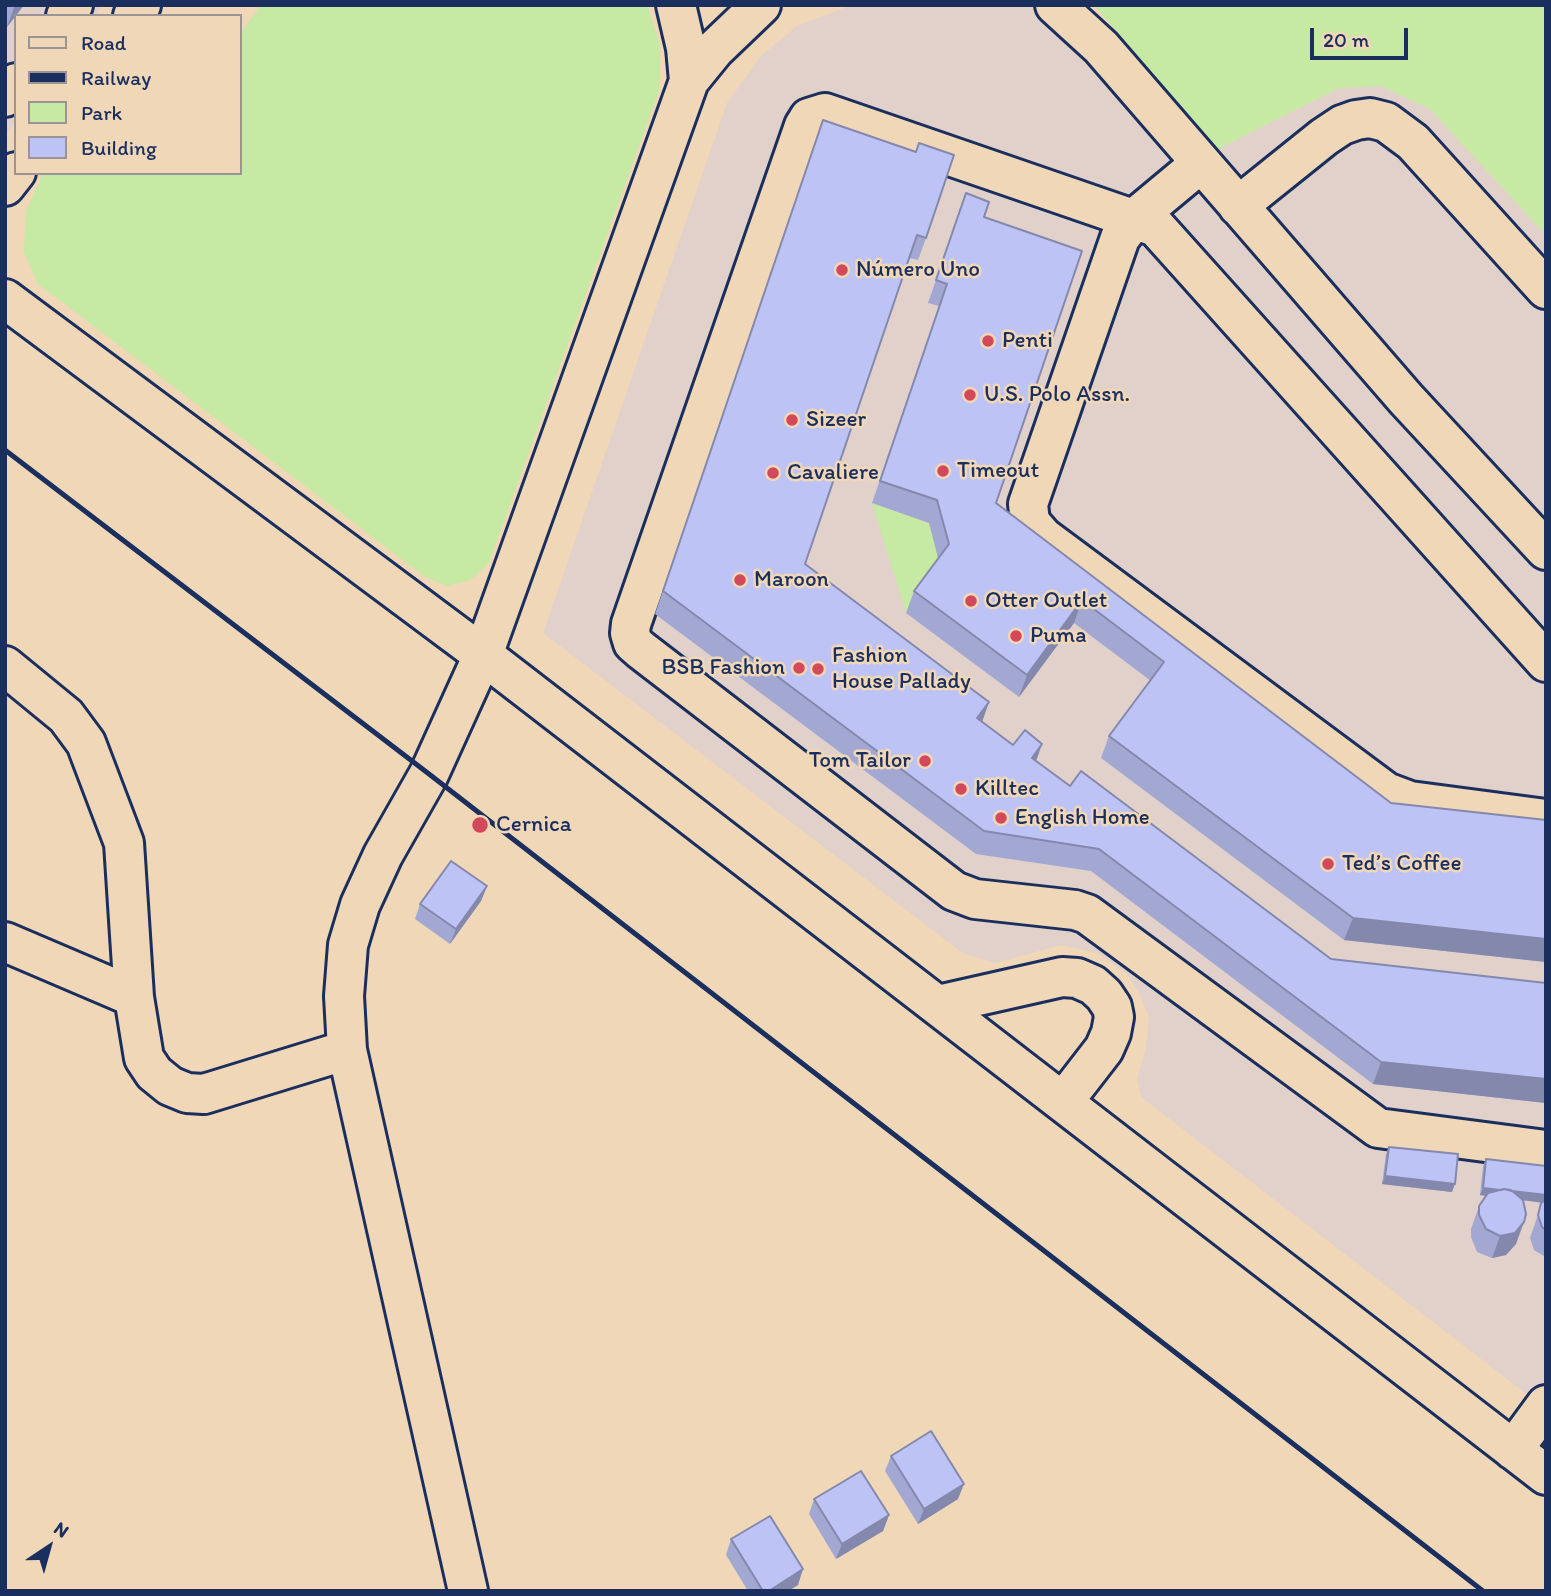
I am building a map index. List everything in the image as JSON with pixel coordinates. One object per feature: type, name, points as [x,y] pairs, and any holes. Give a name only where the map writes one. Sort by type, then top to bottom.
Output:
[{"type":"street","points":[[676,5],[686,48],[689,82]]},
{"type":"street","points":[[468,1591],[347,1050],[344,996],[348,945],[360,905],[383,855],[429,774],[483,655],[689,82],[715,49],[761,5]]},
{"type":"street","points":[[1055,5],[1101,47],[1406,399],[1546,550]]},
{"type":"street","points":[[1546,662],[1156,227],[832,114],[816,114],[809,118],[804,126],[630,633],[641,650],[954,891],[975,899],[1075,910],[1087,914],[1378,1128],[1546,1150]]},
{"type":"street","points":[[1238,206],[1324,136],[1342,125],[1370,118],[1386,122],[1413,142],[1546,289]]},
{"type":"street","points":[[1201,163],[1135,218],[1119,238],[1028,504],[1027,513],[1034,529],[1386,792],[1410,801],[1545,816]]},
{"type":"street","points":[[5,299],[483,655],[1546,1475]]},
{"type":"street","points":[[5,666],[66,716],[86,743],[124,843],[134,997],[144,1058],[154,1073],[170,1086],[187,1093],[204,1094],[347,1050]]},
{"type":"street","points":[[5,942],[134,997]]},
{"type":"street","points":[[938,1005],[1062,977],[1077,978],[1093,985],[1112,1007],[1114,1017],[1111,1033],[1104,1049],[1063,1102]]},
{"type":"street","points":[[1513,1450],[1546,1405]]},
{"type":"shaded area","points":[[5,5],[103,5],[96,14],[14,14],[14,125],[5,136]]},
{"type":"shaded area","points":[[852,5],[1049,5],[1218,149],[1339,88],[1381,86],[1430,109],[1546,235],[1546,1409],[1141,1097],[1137,1080],[1146,1047],[1149,1018],[1140,995],[1127,974],[1097,953],[1061,945],[996,963],[964,954],[543,633],[727,103],[761,56],[797,26]]},
{"type":"green space","points":[[261,5],[648,7],[660,45],[660,88],[489,563],[471,580],[447,586],[424,576],[38,284],[24,252],[26,211],[42,175],[242,175],[242,31]]},
{"type":"green space","points":[[1094,5],[1546,5],[1546,235],[1430,109],[1381,86],[1339,88],[1218,149]]},
{"type":"green space","points":[[872,503],[929,523],[941,566],[906,613]]},
{"type":"building","name":"Fashion House Pallady","points":[[823,120],[916,152],[919,143],[954,155],[926,238],[917,235],[805,564],[989,702],[977,718],[1013,745],[1025,730],[1042,744],[1032,758],[1070,786],[1081,771],[1331,959],[1546,983],[1546,1079],[1381,1062],[1099,849],[984,831],[663,591]]},
{"type":"building","name":"Fashion House Pallady","points":[[966,193],[989,202],[984,217],[1082,251],[996,503],[1391,803],[1546,820],[1546,939],[1353,918],[1109,736],[1164,662],[1082,600],[1027,675],[914,591],[949,544],[937,500],[880,481],[947,284],[936,280]]},
{"type":"building","points":[[451,861],[487,886],[456,929],[420,904]]},
{"type":"building","points":[[1389,1147],[1458,1154],[1455,1184],[1385,1176]]},
{"type":"building","points":[[1486,1159],[1546,1166],[1546,1195],[1483,1188]]},
{"type":"building","points":[[1511,1190],[1523,1200],[1526,1214],[1524,1222],[1515,1233],[1500,1236],[1486,1229],[1479,1215],[1479,1206],[1488,1193]]},
{"type":"building","points":[[1546,1200],[1546,1230],[1542,1227],[1538,1215],[1541,1203]]},
{"type":"building","points":[[931,1431],[964,1484],[924,1509],[891,1456]]},
{"type":"building","points":[[861,1471],[889,1515],[842,1544],[814,1499]]},
{"type":"building","points":[[770,1516],[803,1569],[769,1591],[763,1591],[731,1539]]},
{"type":"railway","points":[[5,450],[429,774],[1483,1591]]},
{"type":"place","name":"Número Uno","points":[[842,270]]},
{"type":"place","name":"Penti","points":[[988,341]]},
{"type":"place","name":"U.S. Polo Assn.","points":[[970,395]]},
{"type":"place","name":"Sizeer","points":[[792,420]]},
{"type":"place","name":"Timeout","points":[[943,471]]},
{"type":"place","name":"Cavaliere","points":[[773,473]]},
{"type":"place","name":"Maroon","points":[[740,580]]},
{"type":"place","name":"Otter Outlet","points":[[971,601]]},
{"type":"place","name":"Puma","points":[[1016,636]]},
{"type":"place","name":"BSB Fashion","points":[[799,668]]},
{"type":"place","name":"Fashion House Pallady","points":[[818,669]]},
{"type":"place","name":"Tom Tailor","points":[[925,761]]},
{"type":"place","name":"Killtec","points":[[961,789]]},
{"type":"place","name":"English Home","points":[[1001,818]]},
{"type":"place","name":"Cernica","points":[[480,825]]},
{"type":"place","name":"Ted’s Coffee","points":[[1328,864]]}]
